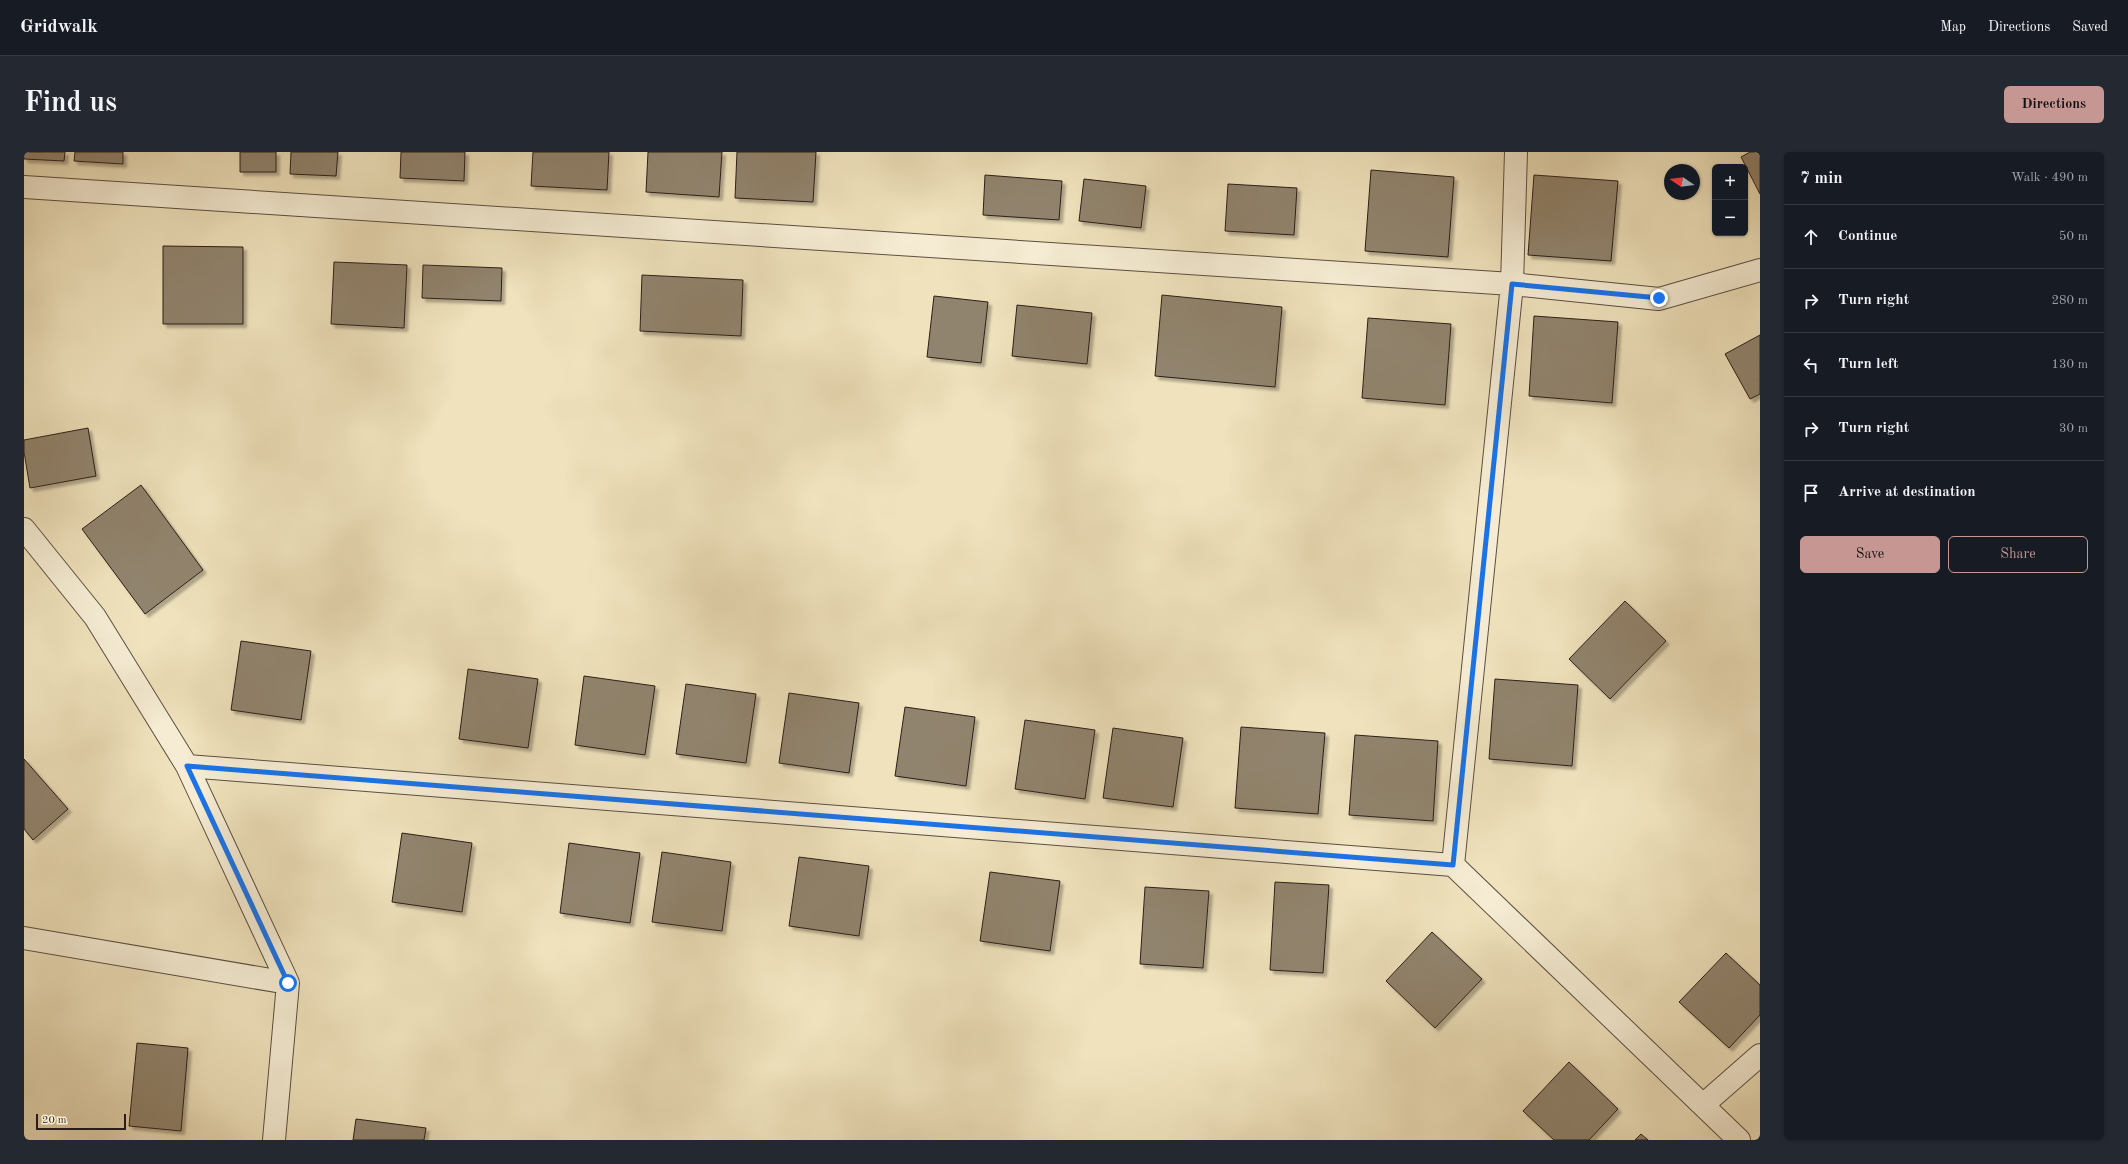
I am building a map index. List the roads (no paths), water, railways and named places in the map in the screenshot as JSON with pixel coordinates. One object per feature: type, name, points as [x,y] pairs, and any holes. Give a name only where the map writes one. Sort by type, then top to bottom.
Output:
[{"type":"street","points":[[1453,865],[1512,284],[1516,152]]},
{"type":"street","points":[[24,187],[1512,284],[1659,298],[1760,270]]},
{"type":"street","points":[[24,529],[95,617],[187,766],[288,983],[274,1140]]},
{"type":"street","points":[[187,766],[1453,865],[1739,1140]]},
{"type":"street","points":[[24,938],[288,983]]},
{"type":"street","points":[[1703,1105],[1760,1055]]}]
